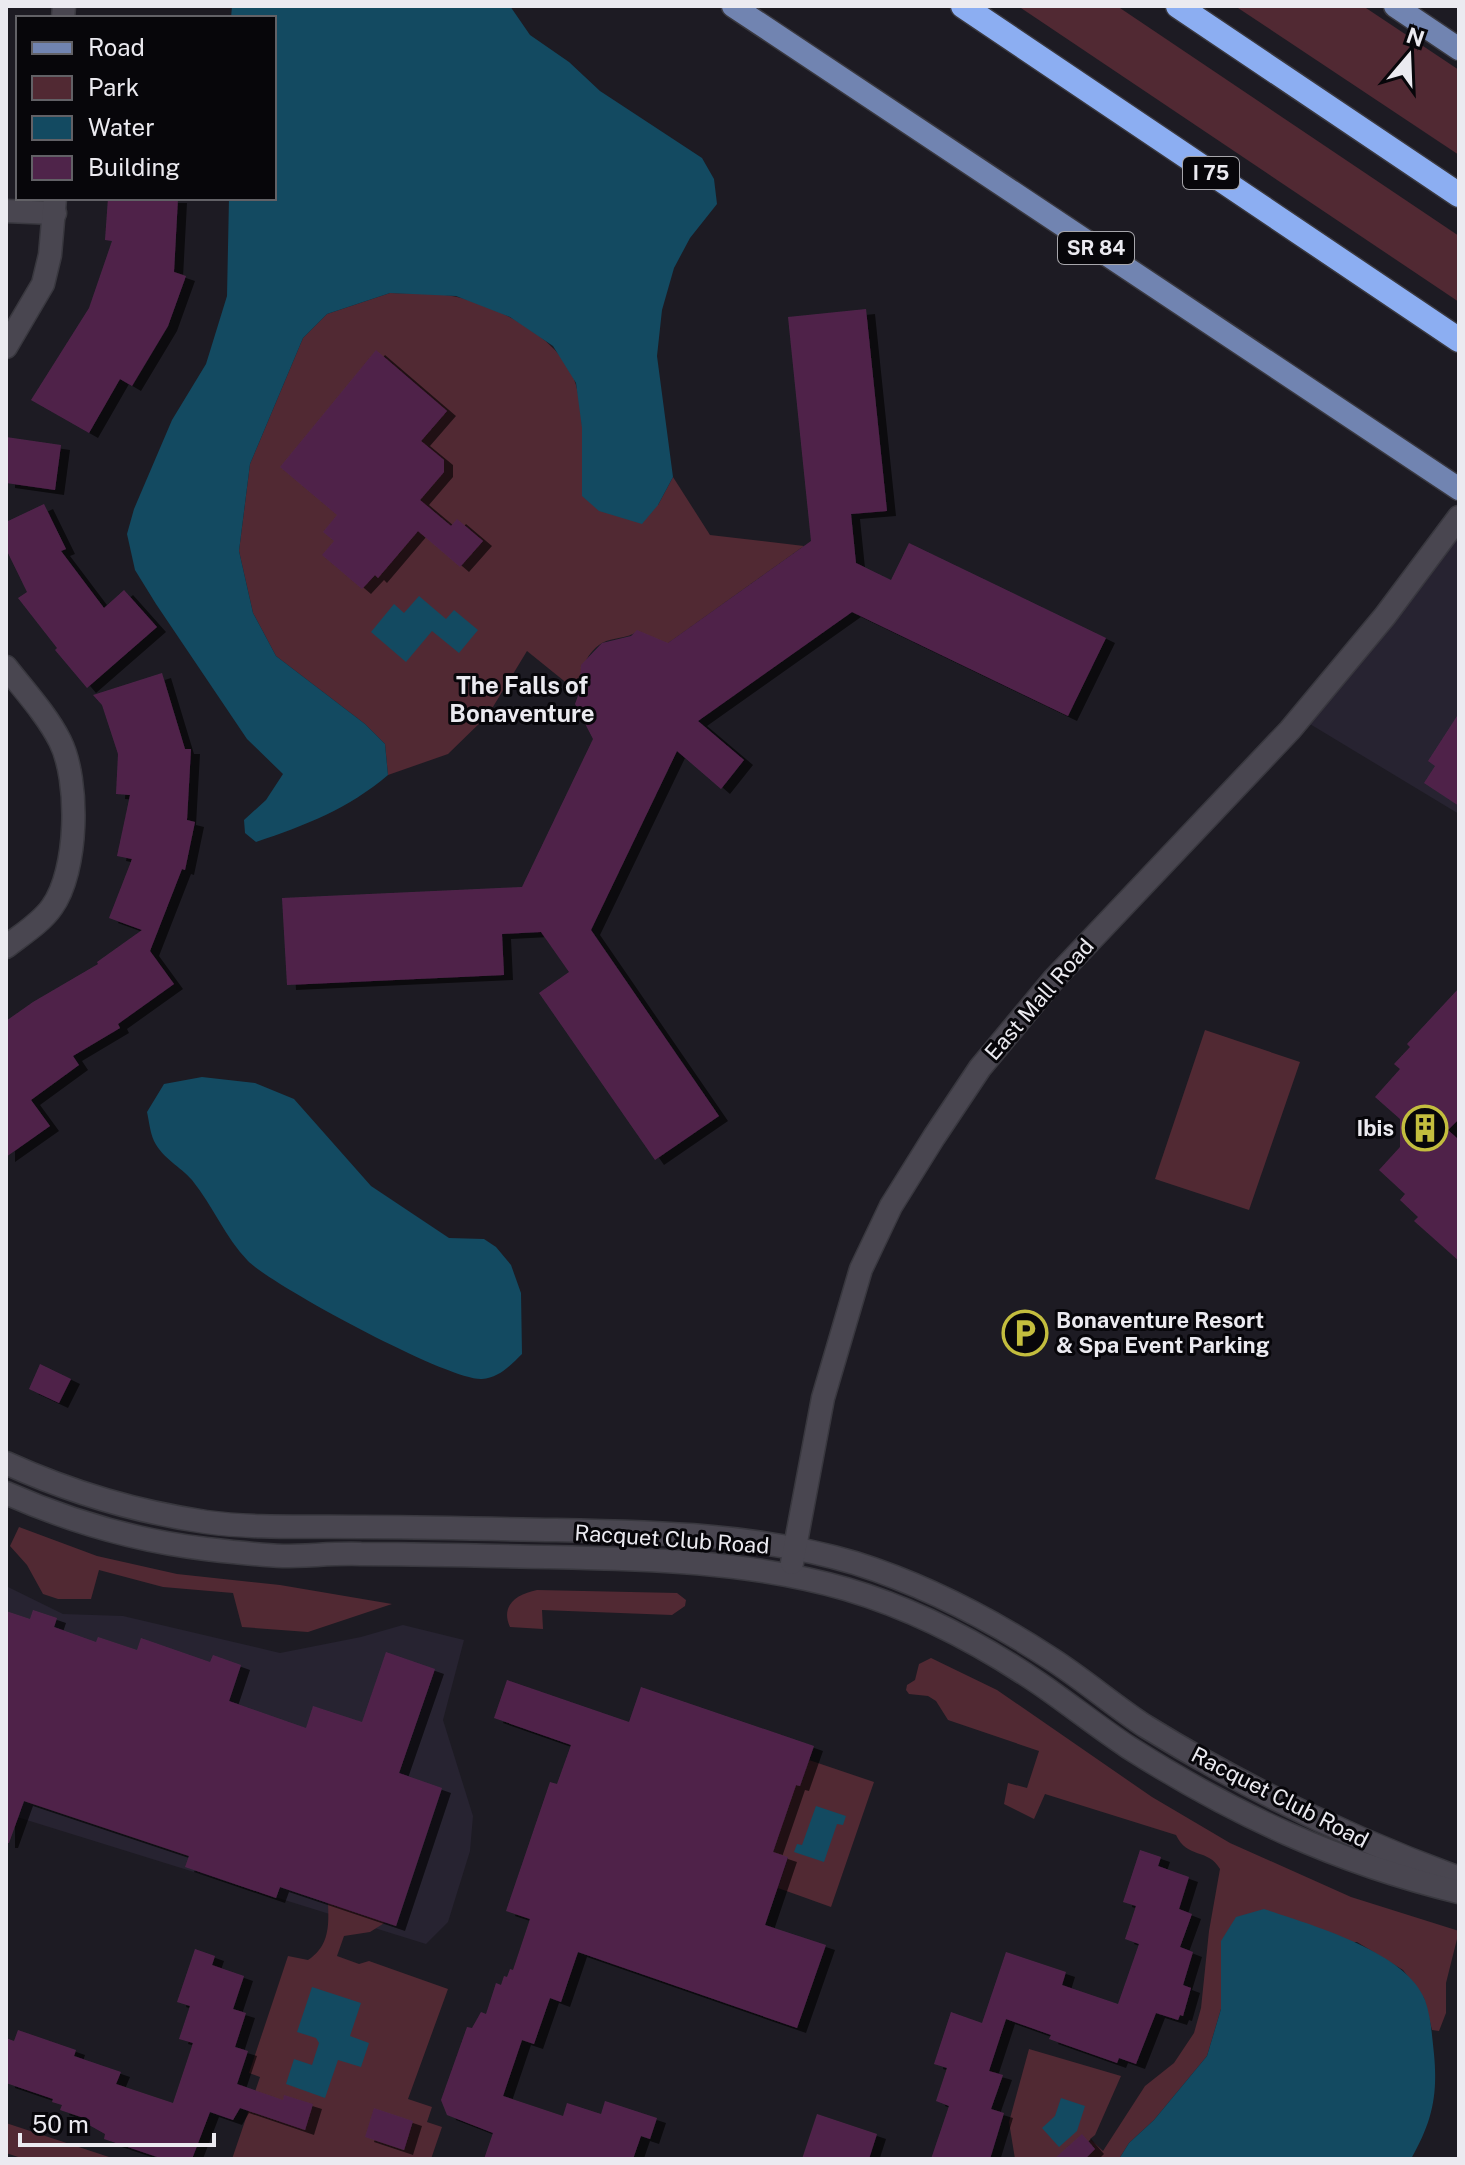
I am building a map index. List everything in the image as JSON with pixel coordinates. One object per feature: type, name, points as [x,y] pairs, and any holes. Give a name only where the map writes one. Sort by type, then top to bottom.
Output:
[{"type":"highway","name":"I 75","points":[[963,6],[1459,340]]},
{"type":"highway","points":[[1178,6],[1459,195]]},
{"type":"main road","name":"SR 84","points":[[733,6],[1459,489]]},
{"type":"main road","points":[[1395,6],[1459,49]]},
{"type":"street","points":[[6,211],[55,206],[50,255],[43,284],[6,347]]},
{"type":"street","name":"East Mall Road","points":[[790,1575],[823,1398],[861,1269],[891,1206],[934,1137],[980,1068],[1054,979],[1290,730],[1385,616],[1459,517]]},
{"type":"street","points":[[6,667],[61,742],[70,774],[73,819],[71,858],[59,895],[40,920],[6,947]]},
{"type":"street","name":"Racquet Club Road","points":[[6,1463],[119,1505],[207,1522],[282,1528],[626,1531],[701,1536],[795,1549],[856,1563],[926,1590],[981,1616],[1052,1659],[1142,1723],[1221,1771],[1361,1839],[1459,1878]]},
{"type":"street","name":"Racquet Club Road","points":[[6,1493],[112,1531],[203,1549],[281,1556],[357,1554],[625,1558],[699,1563],[790,1575],[847,1589],[916,1615],[968,1640],[1037,1682],[1127,1746],[1208,1795],[1292,1837],[1380,1872],[1459,1892]]},
{"type":"shaded area","points":[[1459,517],[1459,814],[1300,718]]},
{"type":"shaded area","points":[[6,1586],[63,1614],[123,1616],[280,1653],[403,1625],[464,1640],[443,1720],[473,1816],[470,1851],[448,1922],[426,1944],[17,1817],[6,1847]]},
{"type":"green space","points":[[1018,6],[1117,6],[1459,236],[1459,302]]},
{"type":"green space","points":[[1235,6],[1363,6],[1459,70],[1459,155]]},
{"type":"green space","points":[[390,293],[441,294],[474,302],[528,328],[558,354],[569,369],[579,398],[583,440],[582,495],[658,505],[673,477],[710,535],[804,546],[660,649],[638,631],[602,643],[587,659],[579,693],[527,651],[488,715],[448,754],[388,775],[385,744],[365,724],[276,656],[253,613],[239,551],[250,464],[303,338],[327,314]]},
{"type":"green space","points":[[1205,1030],[1300,1062],[1249,1210],[1155,1179]]},
{"type":"green space","points":[[19,1527],[97,1556],[177,1574],[280,1585],[392,1604],[308,1632],[242,1627],[233,1593],[163,1587],[99,1570],[91,1599],[58,1599],[43,1594],[27,1565],[10,1546]]},
{"type":"green space","points":[[537,1590],[677,1593],[686,1600],[685,1606],[672,1615],[542,1610],[543,1629],[510,1627],[507,1612],[512,1602],[523,1594]]},
{"type":"green space","points":[[931,1658],[997,1690],[1152,1797],[1230,1843],[1351,1897],[1459,1931],[1446,1983],[1446,2013],[1439,2031],[1432,2030],[1424,1998],[1403,1970],[1357,1942],[1221,1941],[1221,2009],[1207,2056],[1154,2120],[1129,2143],[1119,2159],[1015,2159],[1009,2122],[1029,2049],[1121,2076],[1095,2135],[1090,2139],[1103,2151],[1145,2086],[1174,2063],[1194,2033],[1201,2008],[1209,1931],[1220,1869],[1210,1858],[1186,1847],[1176,1835],[1045,1794],[1034,1819],[1004,1804],[1008,1783],[1027,1788],[1039,1751],[948,1720],[936,1701],[928,1696],[909,1694],[907,1685],[915,1680],[919,1664]]},
{"type":"green space","points":[[809,1760],[874,1782],[831,1907],[778,1888],[788,1858],[773,1852],[790,1802],[786,1781],[800,1786]]},
{"type":"green space","points":[[328,1903],[386,1922],[370,1932],[344,1936],[337,1956],[359,1964],[369,1961],[448,1989],[408,2099],[432,2107],[427,2122],[442,2127],[431,2159],[232,2159],[260,2077],[249,2073],[288,1956],[308,1960],[320,1949],[328,1928]]},
{"type":"green space","points":[[6,2123],[115,2159],[24,2159],[6,2153]]},
{"type":"water","points":[[232,6],[510,6],[530,35],[569,62],[600,91],[702,158],[714,179],[717,204],[690,238],[674,268],[662,310],[657,356],[673,477],[658,505],[642,524],[599,511],[582,496],[582,428],[576,383],[553,346],[510,317],[456,296],[390,293],[327,314],[303,338],[250,464],[239,551],[253,613],[276,656],[365,724],[385,744],[388,775],[326,815],[256,842],[245,833],[244,820],[266,800],[283,774],[247,739],[156,604],[135,570],[127,534],[134,509],[172,420],[206,364],[227,296],[229,200],[276,200],[276,16],[231,16]]},
{"type":"water","points":[[419,596],[446,619],[454,610],[478,630],[459,653],[432,631],[406,662],[371,632],[394,604],[404,613]]},
{"type":"water","points":[[202,1077],[255,1083],[294,1099],[371,1186],[449,1238],[484,1239],[496,1247],[511,1265],[521,1293],[522,1354],[494,1376],[482,1379],[463,1376],[400,1349],[324,1310],[248,1261],[192,1180],[158,1147],[151,1130],[147,1112],[164,1084]]},
{"type":"water","points":[[816,1806],[846,1816],[843,1825],[837,1824],[824,1862],[794,1852],[797,1844],[802,1845]]},
{"type":"water","points":[[1264,1909],[1330,1932],[1378,1954],[1415,1983],[1425,2000],[1434,2054],[1434,2096],[1429,2121],[1411,2159],[1119,2159],[1129,2143],[1154,2120],[1207,2056],[1221,2009],[1221,1941],[1236,1917]]},
{"type":"water","points":[[312,1987],[361,2003],[350,2036],[369,2043],[361,2067],[338,2060],[325,2098],[286,2084],[294,2059],[312,2065],[319,2043],[316,2038],[297,2032]]},
{"type":"water","points":[[1061,2098],[1085,2106],[1077,2131],[1059,2147],[1042,2128],[1055,2116]]},
{"type":"building","points":[[108,200],[178,200],[174,272],[186,276],[168,326],[132,386],[120,379],[89,433],[31,400],[89,308],[112,241],[105,240]]},
{"type":"building","points":[[866,309],[887,511],[851,514],[856,563],[891,580],[909,543],[1106,638],[1068,716],[852,612],[698,721],[744,760],[721,789],[677,751],[591,930],[719,1116],[655,1160],[539,993],[569,972],[541,932],[502,934],[504,975],[287,985],[282,898],[522,887],[593,739],[575,704],[581,665],[602,643],[631,636],[637,630],[668,643],[811,541],[788,317]]},
{"type":"building","points":[[376,350],[447,411],[421,441],[444,460],[444,472],[420,500],[451,526],[457,519],[483,541],[460,567],[418,531],[378,578],[375,575],[362,589],[322,555],[334,541],[323,532],[337,515],[280,467]]},
{"type":"building","points":[[6,437],[61,445],[55,490],[6,483]]},
{"type":"building","points":[[44,504],[66,549],[61,551],[104,608],[124,590],[157,627],[87,688],[18,598],[27,592],[6,549],[6,522]]},
{"type":"building","points":[[162,673],[185,749],[191,749],[187,820],[195,822],[185,870],[182,869],[150,951],[174,984],[118,1024],[120,1028],[73,1056],[79,1065],[31,1100],[50,1126],[6,1157],[6,1021],[98,964],[142,930],[109,918],[132,859],[117,856],[130,795],[116,794],[118,754],[102,705],[93,695]]},
{"type":"building","points":[[1459,713],[1459,806],[1424,783],[1435,766],[1428,761]]},
{"type":"building","name":"Ibis","points":[[1459,988],[1459,1119],[1448,1130],[1459,1140],[1459,1261],[1414,1221],[1418,1217],[1400,1200],[1405,1194],[1379,1170],[1400,1147],[1400,1119],[1375,1097],[1400,1069],[1394,1064],[1410,1047],[1407,1044]]},
{"type":"building","points":[[40,1364],[71,1379],[59,1403],[29,1389]]},
{"type":"building","points":[[33,1610],[57,1618],[54,1627],[96,1642],[98,1637],[137,1650],[141,1638],[210,1662],[213,1655],[241,1665],[229,1701],[306,1728],[313,1706],[362,1722],[386,1652],[435,1669],[399,1773],[442,1788],[396,1926],[280,1887],[276,1898],[185,1867],[189,1856],[24,1801],[9,1843],[6,1843],[6,1611],[30,1619]]},
{"type":"building","points":[[507,1680],[629,1722],[641,1687],[814,1746],[800,1786],[796,1785],[773,1852],[788,1857],[765,1925],[826,1945],[797,2028],[578,1952],[561,2002],[550,1998],[534,2044],[522,2040],[503,2096],[563,2116],[567,2103],[601,2114],[605,2101],[657,2118],[650,2139],[641,2136],[633,2159],[484,2159],[493,2133],[447,2115],[441,2100],[467,2027],[472,2028],[481,2012],[486,2014],[496,1983],[501,1985],[504,1976],[507,1977],[510,1969],[513,1970],[530,1919],[506,1911],[550,1782],[557,1784],[571,1745],[494,1718]]},
{"type":"building","points":[[1140,1850],[1161,1857],[1158,1866],[1189,1877],[1179,1909],[1192,1914],[1180,1947],[1193,1952],[1183,1985],[1191,1988],[1183,2016],[1180,2015],[1178,2020],[1156,2013],[1136,2064],[1119,2058],[1117,2063],[1049,2039],[1051,2035],[1006,2019],[989,2071],[1003,2075],[991,2109],[1004,2113],[990,2159],[931,2159],[949,2106],[936,2101],[947,2068],[934,2064],[951,2012],[982,2023],[1006,1952],[1066,1972],[1062,1985],[1118,2004],[1139,1944],[1125,1939],[1136,1906],[1123,1902]]},
{"type":"building","points":[[195,1949],[215,1956],[212,1965],[244,1976],[233,2009],[246,2013],[235,2047],[248,2051],[237,2084],[283,2100],[284,2095],[313,2104],[305,2130],[240,2108],[233,2120],[210,2112],[192,2159],[163,2159],[104,2139],[105,2134],[89,2125],[90,2120],[60,2110],[62,2105],[52,2102],[53,2099],[6,2083],[6,2038],[14,2041],[18,2030],[76,2050],[74,2056],[121,2072],[116,2084],[173,2103],[193,2043],[179,2039],[190,2006],[177,2002]]},
{"type":"building","points":[[374,2108],[413,2121],[404,2150],[365,2137]]},
{"type":"building","points":[[817,2114],[877,2134],[869,2159],[802,2159]]},
{"type":"building","points":[[1082,2134],[1095,2149],[1085,2159],[1054,2159]]},
{"type":"place","name":"Ibis","points":[[1425,1128]]},
{"type":"place","name":"Bonaventure Resort & Spa Event Parking","points":[[1025,1333]]},
{"type":"district","name":"The Falls of Bonaventure","points":[[522,699]]}]
